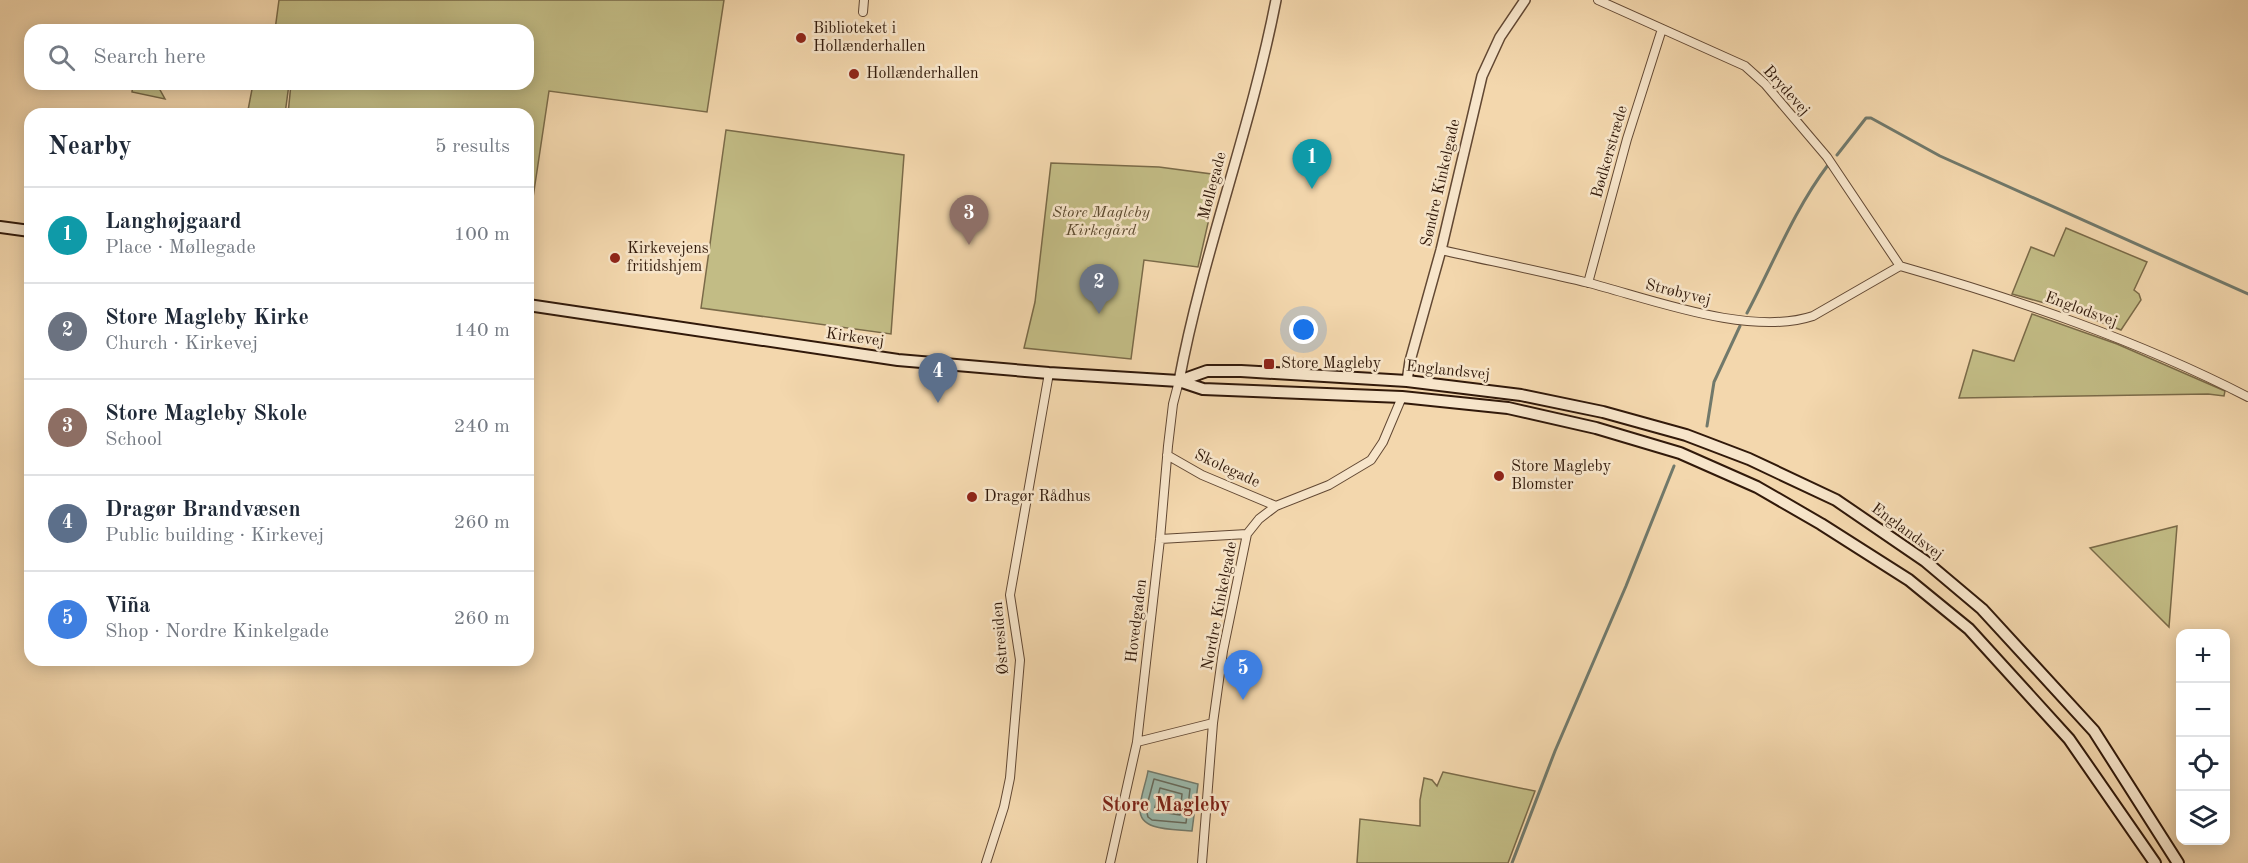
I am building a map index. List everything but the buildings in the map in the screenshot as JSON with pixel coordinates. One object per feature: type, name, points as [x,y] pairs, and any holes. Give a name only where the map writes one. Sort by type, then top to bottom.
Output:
[{"type":"main road","points":[[0,227],[24,230]]},
{"type":"main road","name":"Kirkevej","points":[[534,306],[898,360],[1048,374],[1179,381]]},
{"type":"main road","name":"Englandsvej","points":[[1179,381],[1207,371],[1241,371],[1407,381],[1521,394],[1603,412],[1686,435],[1749,459],[1836,500],[1925,561],[1982,609],[2094,731],[2178,863]]},
{"type":"main road","name":"Englandsvej","points":[[1179,381],[1203,388],[1402,397],[1517,410],[1617,434],[1680,453],[1757,487],[1821,524],[1909,580],[1969,629],[2069,739],[2155,863]]},
{"type":"street","points":[[863,12],[864,0]]},
{"type":"street","name":"Møllegade","points":[[1179,381],[1205,271],[1259,75],[1276,0]]},
{"type":"street","name":"Søndre Kinkelgade","points":[[1407,381],[1410,361],[1441,250],[1482,76],[1500,37],[1525,0]]},
{"type":"street","name":"Brydevej","points":[[1598,0],[1745,66],[1765,84],[1827,157],[1900,266]]},
{"type":"street","name":"Bødkerstræde","points":[[1588,283],[1627,139],[1662,29]]},
{"type":"street","name":"Strøbyvej","points":[[1441,250],[1588,283],[1698,313],[1751,321],[1797,321],[1813,316],[1900,266]]},
{"type":"street","name":"Englodsvej","points":[[1900,266],[1990,292],[2119,338],[2248,397]]},
{"type":"street","name":"Østresiden","points":[[986,863],[1004,807],[1010,778],[1020,660],[1010,595],[1048,374]]},
{"type":"street","name":"Hovedgaden","points":[[1110,863],[1137,742],[1167,455],[1173,404],[1179,381]]},
{"type":"street","name":"Nordre Kinkelgade","points":[[1202,863],[1213,723],[1223,651],[1247,534],[1259,519],[1276,506],[1329,485],[1371,460],[1383,442],[1402,397]]},
{"type":"street","name":"Skolegade","points":[[1167,455],[1202,475],[1276,506]]},
{"type":"street","points":[[1160,539],[1247,534]]},
{"type":"street","points":[[1137,742],[1213,723]]},
{"type":"green space","points":[[279,0],[724,0],[707,112],[549,91],[534,191],[534,108],[289,108],[290,90],[534,90],[534,24],[276,24]]},
{"type":"green space","points":[[132,90],[160,90],[165,99],[132,92]]},
{"type":"green space","points":[[252,90],[288,90],[286,108],[248,108]]},
{"type":"green space","points":[[726,130],[904,155],[891,334],[701,308]]},
{"type":"green space","name":"Store Magleby Kirkegård","points":[[1051,163],[1159,167],[1219,175],[1198,267],[1144,260],[1131,359],[1024,348],[1035,302]]},
{"type":"green space","points":[[2066,228],[2147,262],[2134,290],[2139,294],[2141,300],[2121,330],[2073,311],[2012,294],[2031,247],[2054,256]]},
{"type":"green space","points":[[2032,314],[2117,344],[2225,391],[2224,396],[2208,394],[1959,398],[1973,350],[2014,361]]},
{"type":"green space","points":[[2177,526],[2169,627],[2090,548]]},
{"type":"green space","points":[[1443,772],[1535,791],[1508,863],[1357,863],[1360,819],[1420,826],[1420,800],[1424,778],[1432,780],[1437,786]]},
{"type":"water","points":[[1148,771],[1198,784],[1192,831],[1160,828],[1145,822],[1141,816],[1140,804]]},
{"type":"waterway","points":[[1837,155],[1866,118],[1871,118],[1940,156],[2248,294]]},
{"type":"waterway","points":[[1747,313],[1794,219],[1828,165]]},
{"type":"waterway","points":[[1707,426],[1714,382],[1740,326]]},
{"type":"waterway","points":[[1512,863],[1555,751],[1626,586],[1674,466]]},
{"type":"place","name":"Biblioteket i Hollænderhallen","points":[[801,38]]},
{"type":"place","name":"Hollænderhallen","points":[[854,74]]},
{"type":"place","name":"Langhøjgaard","points":[[1312,189]]},
{"type":"place","name":"Store Magleby Skole","points":[[969,245]]},
{"type":"place","name":"Kirkevejens fritidshjem","points":[[615,258]]},
{"type":"place","name":"Store Magleby Kirke","points":[[1099,314]]},
{"type":"place","name":"Store Magleby","points":[[1269,364]]},
{"type":"place","name":"Dragør Brandvæsen","points":[[938,403]]},
{"type":"place","name":"Store Magleby Blomster","points":[[1499,476]]},
{"type":"place","name":"Dragør Rådhus","points":[[972,497]]},
{"type":"place","name":"Viña","points":[[1243,700]]},
{"type":"district","name":"Store Magleby","points":[[1166,806]]}]
